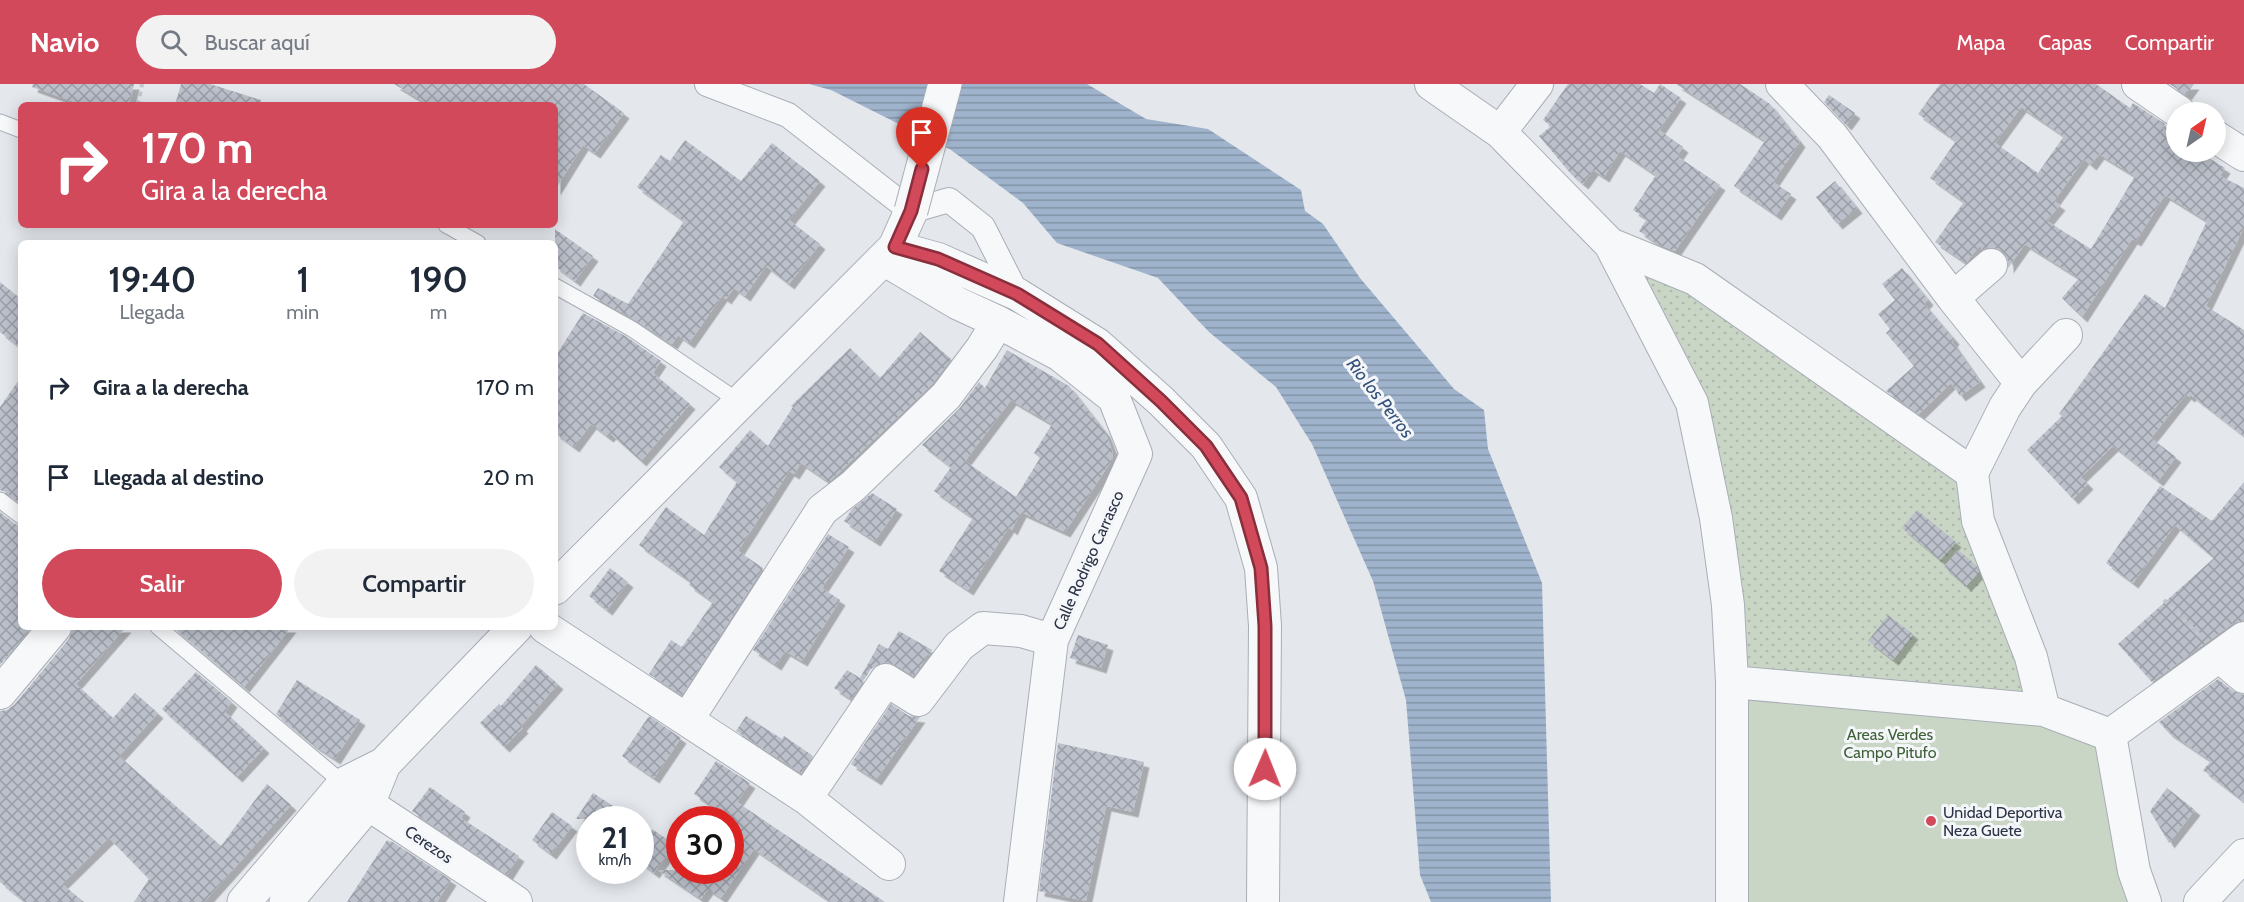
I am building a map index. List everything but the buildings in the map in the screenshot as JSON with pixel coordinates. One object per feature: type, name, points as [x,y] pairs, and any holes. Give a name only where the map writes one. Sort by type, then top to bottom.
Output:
[{"type":"street","points":[[707,84],[788,115],[911,211]]},
{"type":"street","points":[[558,585],[889,253],[911,211],[945,84]]},
{"type":"street","points":[[1431,84],[1500,132],[1610,244],[1692,403],[1716,518],[1728,605],[1732,682],[1732,902]]},
{"type":"street","points":[[1500,132],[1537,84]]},
{"type":"street","points":[[1782,84],[1832,136],[1953,298],[2021,382]]},
{"type":"street","points":[[2138,84],[2166,103]]},
{"type":"street","points":[[2226,144],[2244,156]]},
{"type":"street","points":[[911,211],[949,200],[983,227],[1017,294]]},
{"type":"street","points":[[1610,244],[1695,279],[1972,473]]},
{"type":"street","points":[[889,253],[938,259],[1017,294],[1098,344],[1161,401],[1206,446],[1241,498],[1261,568],[1265,626],[1263,902]]},
{"type":"street","name":"Calle Rodrigo Carrasco","points":[[889,253],[957,303],[998,322],[1060,356],[1114,398],[1136,454],[1052,640],[1020,902]]},
{"type":"street","points":[[1953,298],[1991,265]]},
{"type":"street","points":[[687,720],[822,510],[853,486],[946,396],[982,348],[998,322]]},
{"type":"street","points":[[2044,710],[2031,657],[1978,521],[1972,473],[2005,407],[2021,382],[2066,335]]},
{"type":"street","points":[[806,798],[886,680],[918,700],[959,646],[983,628],[1021,631],[1052,640]]},
{"type":"street","points":[[2,686],[52,630]]},
{"type":"street","points":[[244,902],[356,794],[513,630]]},
{"type":"street","points":[[550,630],[806,798],[889,864]]},
{"type":"street","points":[[2110,735],[2244,638]]},
{"type":"street","points":[[2219,656],[2244,677]]},
{"type":"street","points":[[1732,682],[2044,710],[2110,735]]},
{"type":"street","points":[[2110,735],[2134,871],[2145,902]]},
{"type":"street","points":[[286,902],[356,794]]},
{"type":"street","name":"Cerezos","points":[[356,794],[516,902]]},
{"type":"street","points":[[2200,902],[2244,855]]},
{"type":"lane","points":[[0,122],[18,129]]},
{"type":"lane","points":[[451,228],[473,240]]},
{"type":"lane","points":[[558,288],[632,329],[741,403]]},
{"type":"lane","points":[[0,500],[18,514]]},
{"type":"lane","points":[[162,630],[356,794]]},
{"type":"path","points":[[139,102],[142,84]]},
{"type":"path","points":[[2164,600],[2219,656]]},
{"type":"green space","points":[[1610,244],[1695,279],[1972,473],[2044,709],[1732,682],[1692,403]]},
{"type":"green space","name":"Unidad Deportiva Neza Guete","points":[[1740,690],[2039,717],[2103,739],[2143,902],[1740,902]]},
{"type":"water","name":"Rio los Perros","points":[[809,84],[1087,84],[1146,119],[1208,129],[1301,190],[1305,211],[1323,224],[1360,278],[1454,389],[1484,410],[1488,449],[1542,583],[1551,902],[1431,902],[1420,875],[1406,700],[1373,581],[1312,444],[1276,387],[1209,332],[1158,278],[1057,243],[1023,203],[951,150],[831,90]]},
{"type":"place","name":"Unidad Deportiva Neza Guete","points":[[1931,821]]},
{"type":"route","points":[[922,169],[911,211],[895,247],[938,259],[1017,294],[1098,344],[1161,401],[1206,446],[1241,498],[1261,568],[1265,626],[1265,769]]},
{"type":"park label","name":"Areas Verdes Campo Pitufo","points":[[1890,743]]}]
